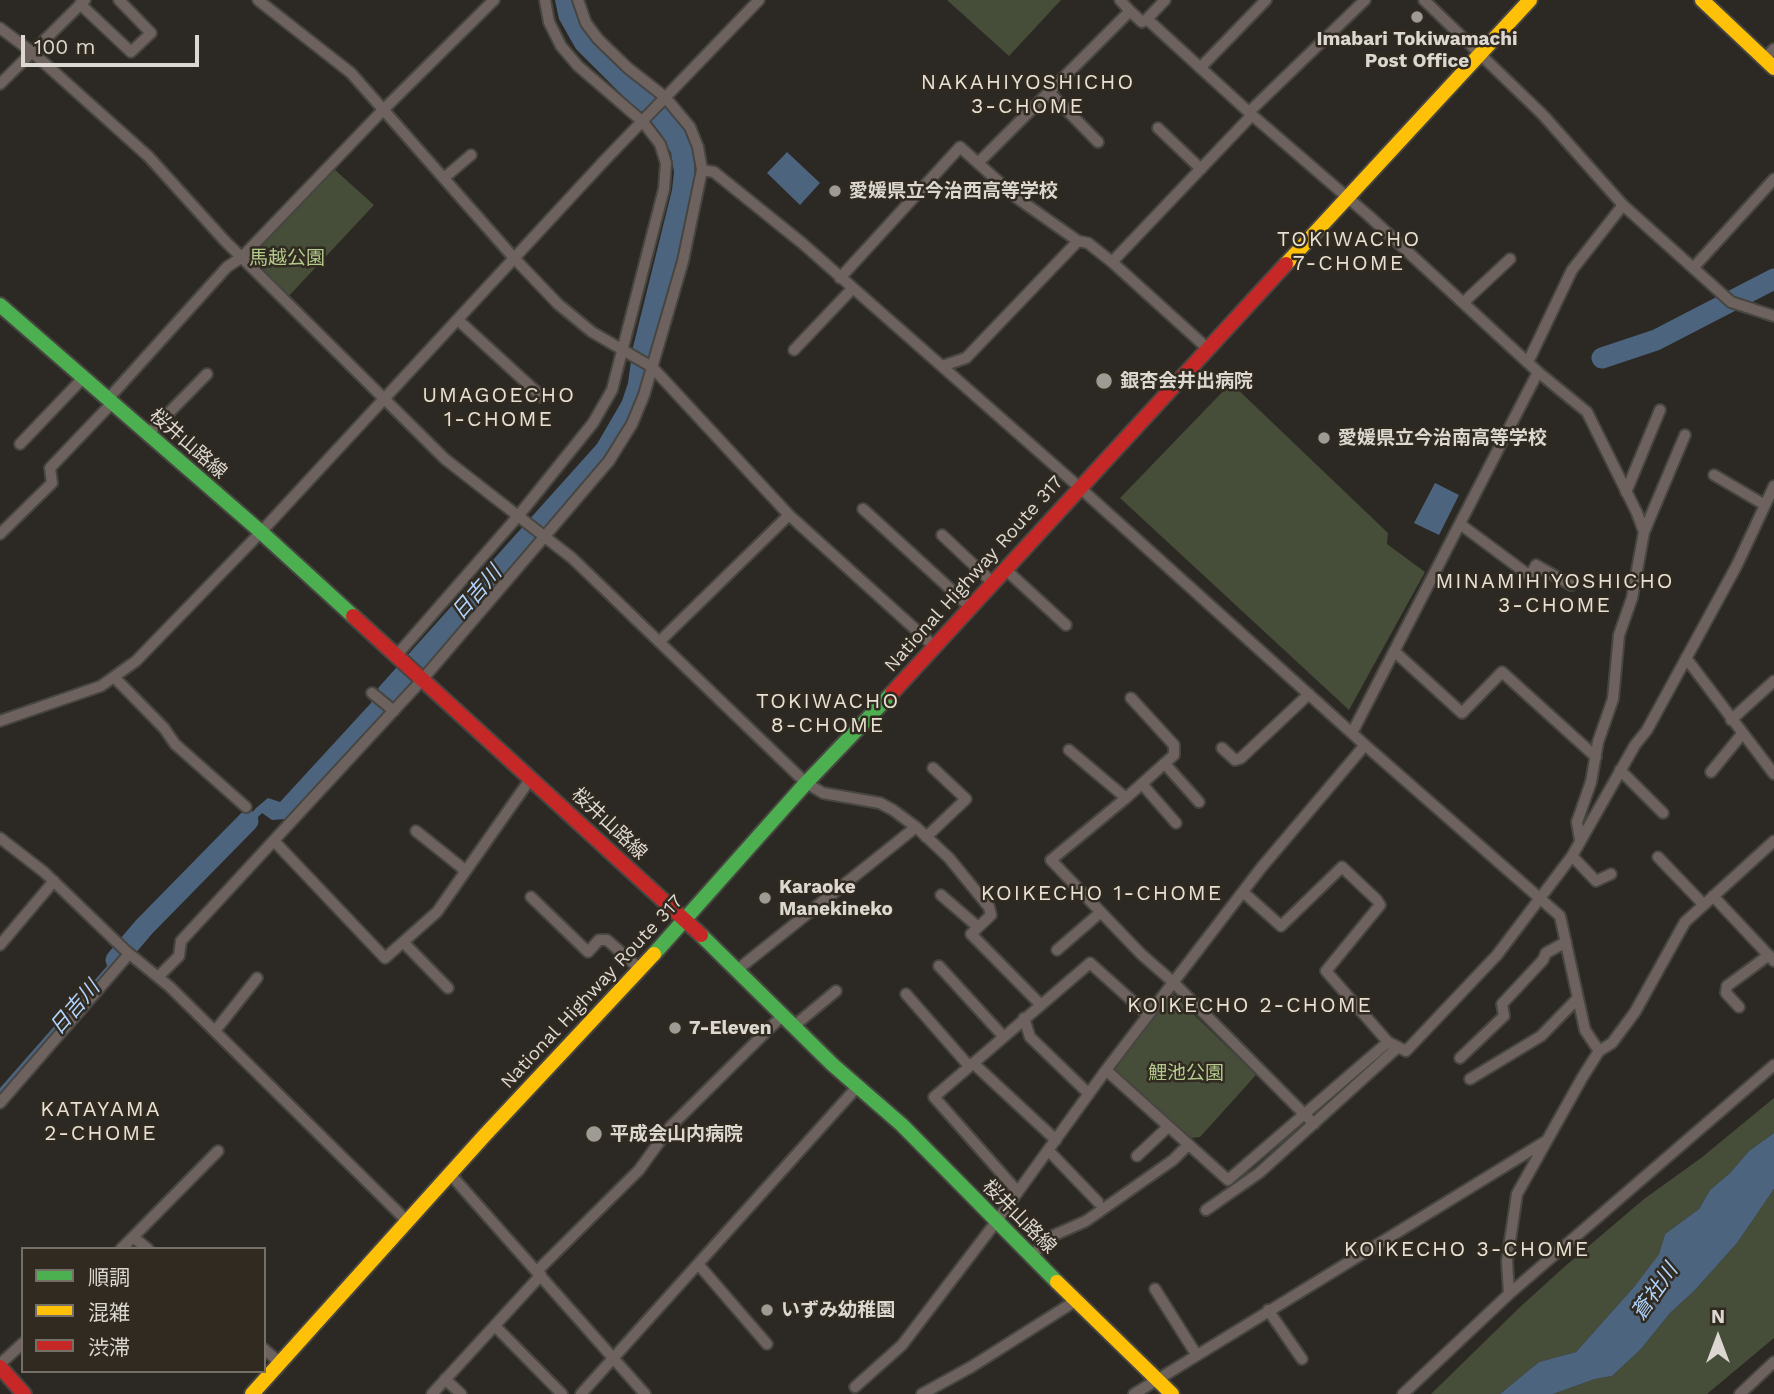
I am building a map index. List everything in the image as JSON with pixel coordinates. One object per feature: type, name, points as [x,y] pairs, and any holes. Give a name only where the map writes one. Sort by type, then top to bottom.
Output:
[{"type":"main road","name":"National Highway Route 317","points":[[252,1394],[407,1221],[685,920],[806,783],[935,647],[1079,487],[1530,0]]},
{"type":"main road","points":[[1702,0],[1771,58]]},
{"type":"main road","name":"桜井山路線","points":[[0,305],[261,532],[685,920],[902,1125],[996,1222],[1172,1394]]},
{"type":"main road","points":[[0,1366],[24,1394]]},
{"type":"street","points":[[0,84],[83,2],[131,52],[151,33],[119,0]]},
{"type":"street","points":[[258,0],[351,73],[558,304],[592,332],[651,367],[789,516],[935,647]]},
{"type":"street","points":[[0,534],[52,483],[50,468],[209,286],[227,267],[242,257],[384,109],[494,0]]},
{"type":"street","points":[[396,656],[519,516],[593,424],[612,390],[664,189],[666,163],[660,144],[643,121],[578,66],[561,46],[549,22],[545,0]]},
{"type":"street","points":[[0,721],[101,686],[136,661],[261,532],[604,161],[759,0]]},
{"type":"street","points":[[1120,0],[1142,22],[1165,0]]},
{"type":"street","points":[[1200,68],[1266,0]]},
{"type":"street","points":[[1112,262],[1201,169],[1250,113],[1365,0]]},
{"type":"street","points":[[1424,0],[1543,115],[1623,205],[1731,302],[1774,316]]},
{"type":"street","points":[[158,977],[179,956],[181,940],[422,680],[609,461],[632,424],[645,395],[683,261],[702,170],[698,147],[690,127],[664,98],[598,39],[586,23],[579,1]]},
{"type":"street","points":[[979,162],[1130,11]]},
{"type":"street","points":[[1147,19],[1464,302],[1538,372],[1587,412],[1643,532]]},
{"type":"street","points":[[0,28],[32,52],[149,157],[225,241],[445,458],[572,558],[806,783],[823,793],[880,803],[916,827],[948,858],[989,907],[991,915],[971,934],[1040,1004]]},
{"type":"street","points":[[1049,92],[1098,142]]},
{"type":"street","points":[[1158,128],[1201,169]]},
{"type":"street","points":[[840,278],[960,147],[1017,198],[1078,242],[1088,243],[1112,262],[1207,348]]},
{"type":"street","points":[[444,178],[471,155]]},
{"type":"street","points":[[702,170],[714,172],[802,243],[1079,487],[1364,745],[1560,916],[1585,1030],[1599,1051]]},
{"type":"street","points":[[1694,267],[1774,179]]},
{"type":"street","points":[[1528,362],[1572,270],[1623,205]]},
{"type":"street","points":[[942,366],[967,358],[1078,242]]},
{"type":"street","points":[[1464,302],[1510,259]]},
{"type":"street","points":[[794,350],[852,289]]},
{"type":"street","points":[[458,320],[542,397]]},
{"type":"street","points":[[1352,733],[1538,372]]},
{"type":"street","points":[[148,435],[207,373]]},
{"type":"street","points":[[20,444],[83,378]]},
{"type":"street","points":[[1626,492],[1660,410]]},
{"type":"street","points":[[1580,840],[1577,822],[1591,782],[1598,742],[1613,699],[1619,635],[1632,598],[1643,532],[1685,435]]},
{"type":"street","points":[[1714,475],[1765,505]]},
{"type":"street","points":[[1243,892],[1281,926],[1342,867],[1377,900],[1380,905],[1326,971],[1393,1045],[1406,1051],[1497,955],[1572,856],[1620,770],[1647,730],[1737,565],[1774,486]]},
{"type":"street","points":[[863,509],[970,607]]},
{"type":"street","points":[[660,641],[789,516]]},
{"type":"street","points":[[1460,524],[1530,576],[1536,565],[1571,585]]},
{"type":"street","points":[[943,535],[993,583]]},
{"type":"street","points":[[1005,569],[1066,625]]},
{"type":"street","points":[[1394,650],[1462,713],[1502,672],[1596,757]]},
{"type":"street","points":[[1686,658],[1774,774]]},
{"type":"street","points":[[114,677],[164,728],[175,744],[246,807]]},
{"type":"street","points":[[1731,720],[1774,681]]},
{"type":"street","points":[[372,692],[394,710]]},
{"type":"street","points":[[1222,748],[1235,760],[1241,758],[1309,695]]},
{"type":"street","points":[[1131,698],[1174,745],[1174,755],[1051,860],[1140,954],[1173,982],[1314,1124]]},
{"type":"street","points":[[1711,772],[1742,734]]},
{"type":"street","points":[[855,1387],[902,1345],[1173,982],[1364,745]]},
{"type":"street","points":[[1069,750],[1126,798]]},
{"type":"street","points":[[1165,764],[1199,802]]},
{"type":"street","points":[[926,837],[966,799],[933,768]]},
{"type":"street","points":[[1620,770],[1663,813]]},
{"type":"street","points":[[274,841],[384,958],[437,912],[531,778]]},
{"type":"street","points":[[1142,784],[1176,823]]},
{"type":"street","points":[[737,970],[916,827]]},
{"type":"street","points":[[416,831],[466,871]]},
{"type":"street","points":[[0,838],[54,881],[125,950],[158,977],[407,1221]]},
{"type":"street","points":[[1509,1294],[1507,1261],[1517,1194],[1599,1051],[1612,1044],[1635,1012],[1685,922],[1774,841]]},
{"type":"street","points":[[1572,856],[1596,881],[1611,874]]},
{"type":"street","points":[[1658,857],[1704,905]]},
{"type":"street","points":[[0,945],[54,881]]},
{"type":"street","points":[[941,895],[978,927]]},
{"type":"street","points":[[1713,896],[1771,958],[1727,986],[1726,993],[1738,1007]]},
{"type":"street","points":[[531,897],[588,952],[599,940],[607,940],[640,969]]},
{"type":"street","points":[[1057,950],[1101,912]]},
{"type":"street","points":[[403,942],[448,988]]},
{"type":"street","points":[[1460,1058],[1504,1016],[1502,1004],[1543,960],[1546,953],[1566,942]]},
{"type":"street","points":[[0,1103],[125,950]]},
{"type":"street","points":[[1018,1192],[934,1097],[1090,963],[1148,1015]]},
{"type":"street","points":[[939,966],[1003,1036]]},
{"type":"street","points":[[215,1031],[257,978]]},
{"type":"street","points":[[432,1394],[495,1326],[539,1273],[639,1170],[671,1126],[788,1020],[836,991]]},
{"type":"street","points":[[906,994],[971,1064],[1056,1140]]},
{"type":"street","points":[[1470,1079],[1541,1035],[1578,998]]},
{"type":"street","points":[[1024,1018],[1030,1037],[1088,1094]]},
{"type":"street","points":[[1106,1070],[1228,1181],[1393,1045]]},
{"type":"street","points":[[1206,1210],[1259,1173],[1314,1124],[1393,1045]]},
{"type":"street","points":[[1403,1394],[1509,1294],[1774,1065]]},
{"type":"street","points":[[581,1394],[858,1086]]},
{"type":"street","points":[[1138,1156],[1168,1127]]},
{"type":"street","points":[[1134,1394],[1156,1378],[1547,1140]]},
{"type":"street","points":[[1031,1256],[1052,1236],[1086,1222],[1173,1160],[1188,1145]]},
{"type":"street","points":[[1048,1150],[1098,1202]]},
{"type":"street","points":[[123,1247],[218,1152]]},
{"type":"street","points":[[450,1175],[645,1394]]},
{"type":"street","points":[[133,1237],[146,1247]]},
{"type":"street","points":[[698,1264],[767,1344]]},
{"type":"street","points":[[1156,1289],[1196,1354]]},
{"type":"street","points":[[922,1394],[971,1367],[1077,1300]]},
{"type":"street","points":[[1268,1310],[1302,1359]]},
{"type":"street","points":[[495,1326],[562,1394]]},
{"type":"street","points":[[0,1366],[21,1345]]},
{"type":"street","points":[[266,1351],[279,1362]]},
{"type":"street","points":[[1740,1394],[1774,1362]]},
{"type":"street","points":[[445,1379],[461,1394]]},
{"type":"green space","points":[[947,0],[1061,0],[1009,56]]},
{"type":"green space","name":"馬越公園","points":[[334,169],[374,205],[287,298],[248,257]]},
{"type":"green space","points":[[1231,383],[1388,533],[1387,544],[1425,572],[1349,710],[1120,498]]},
{"type":"green space","name":"鯉池公園","points":[[1172,993],[1256,1075],[1200,1137],[1191,1138],[1113,1069]]},
{"type":"green space","points":[[1774,1098],[1774,1133],[1749,1151],[1730,1173],[1710,1190],[1699,1209],[1665,1234],[1659,1254],[1634,1287],[1576,1352],[1539,1362],[1500,1394],[1431,1394],[1563,1268],[1644,1199],[1701,1158]]},
{"type":"green space","points":[[1774,1189],[1774,1338],[1707,1394],[1553,1394],[1612,1376],[1641,1349],[1670,1313],[1695,1290],[1737,1243]]},
{"type":"water","points":[[555,0],[574,0],[575,6],[655,95],[656,100],[671,110],[686,127],[693,143],[695,180],[678,255],[639,398],[625,426],[610,452],[396,702],[286,819],[272,820],[262,813],[118,960],[0,1094],[0,1088],[108,965],[228,841],[256,808],[268,798],[280,802],[371,703],[379,687],[597,444],[622,401],[672,190],[674,172],[671,153],[644,112],[637,110],[576,49],[559,19]]},
{"type":"water","points":[[787,152],[820,183],[800,205],[767,173]]},
{"type":"water","points":[[1435,483],[1459,495],[1439,535],[1414,523]]},
{"type":"water","name":"蒼社川","points":[[1774,1133],[1774,1189],[1737,1243],[1695,1290],[1670,1313],[1641,1349],[1612,1376],[1553,1394],[1500,1394],[1539,1362],[1576,1352],[1634,1287],[1659,1254],[1665,1234],[1699,1209],[1710,1190],[1730,1173],[1749,1151]]},
{"type":"waterway","points":[[1602,358],[1656,340],[1774,279]]},
{"type":"waterway","name":"日吉川","points":[[116,960],[144,927],[248,821]]},
{"type":"traffic: fast","points":[[0,305],[261,532],[353,616]]},
{"type":"traffic: fast","points":[[654,954],[806,783],[892,693]]},
{"type":"traffic: fast","points":[[701,935],[833,1065],[902,1125],[1057,1282]]},
{"type":"traffic: slow","points":[[1286,264],[1530,0]]},
{"type":"traffic: slow","points":[[1702,0],[1774,68]]},
{"type":"traffic: slow","points":[[252,1394],[484,1136],[654,954]]},
{"type":"traffic: slow","points":[[1057,1282],[1172,1394]]},
{"type":"traffic: jam","points":[[892,693],[1286,264]]},
{"type":"traffic: jam","points":[[353,616],[701,935]]},
{"type":"traffic: jam","points":[[0,1367],[24,1394]]},
{"type":"place","name":"Imabari Tokiwamachi Post Office","points":[[1417,17]]},
{"type":"place","name":"愛媛県立今治西高等学校","points":[[835,191]]},
{"type":"place","name":"銀杏会井出病院","points":[[1104,381]]},
{"type":"place","name":"愛媛県立今治南高等学校","points":[[1324,438]]},
{"type":"place","name":"Karaoke Manekineko","points":[[765,898]]},
{"type":"place","name":"7-Eleven","points":[[675,1028]]},
{"type":"place","name":"平成会山内病院","points":[[594,1134]]},
{"type":"place","name":"いずみ幼稚園","points":[[767,1310]]},
{"type":"district","name":"NAKAHIYOSHICHO 3-CHOME","points":[[1028,95]]},
{"type":"district","name":"TOKIWACHO 7-CHOME","points":[[1349,252]]},
{"type":"district","name":"UMAGOECHO 1-CHOME","points":[[499,408]]},
{"type":"district","name":"MINAMIHIYOSHICHO 3-CHOME","points":[[1555,594]]},
{"type":"district","name":"TOKIWACHO 8-CHOME","points":[[828,714]]},
{"type":"district","name":"KOIKECHO 1-CHOME","points":[[1102,894]]},
{"type":"district","name":"KOIKECHO 2-CHOME","points":[[1250,1006]]},
{"type":"district","name":"KATAYAMA 2-CHOME","points":[[101,1122]]},
{"type":"district","name":"KOIKECHO 3-CHOME","points":[[1467,1250]]}]
